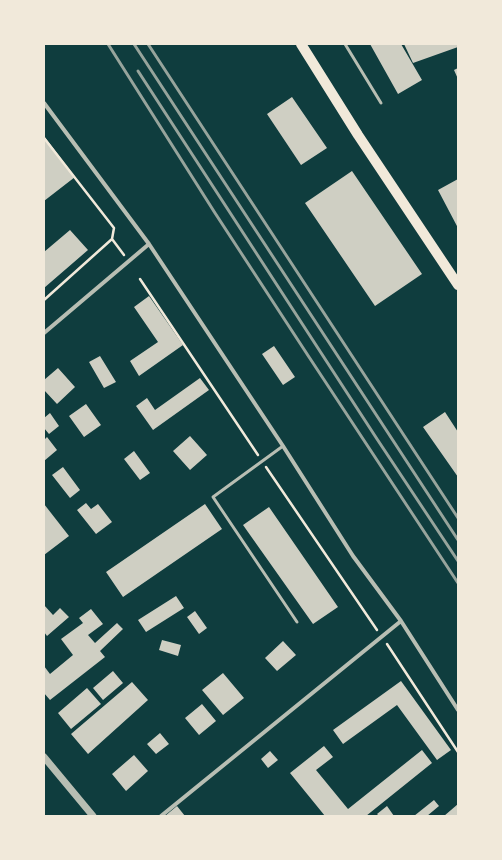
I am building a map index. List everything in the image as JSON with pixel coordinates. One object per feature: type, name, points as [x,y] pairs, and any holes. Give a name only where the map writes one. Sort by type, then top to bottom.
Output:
[{"type":"main road","points":[[301,44],[358,135],[458,285]]},
{"type":"street","points":[[44,103],[149,244],[283,446],[353,556],[401,621],[458,710]]},
{"type":"street","points":[[44,333],[149,244]]},
{"type":"street","points":[[161,816],[401,621]]},
{"type":"street","points":[[44,757],[93,816]]},
{"type":"lane","points":[[345,44],[381,103]]},
{"type":"lane","points":[[283,446],[213,497],[297,622]]},
{"type":"path","points":[[44,138],[114,228],[112,239],[44,300]]},
{"type":"path","points":[[112,239],[124,255]]},
{"type":"path","points":[[140,279],[382,636],[458,752]]},
{"type":"building","points":[[370,44],[401,44],[422,80],[398,94]]},
{"type":"building","points":[[404,44],[458,44],[458,47],[413,63]]},
{"type":"building","points":[[458,68],[458,79],[454,70]]},
{"type":"building","points":[[292,97],[327,148],[301,165],[267,114]]},
{"type":"building","points":[[44,136],[75,177],[44,201]]},
{"type":"building","points":[[352,171],[422,274],[375,306],[305,203]]},
{"type":"building","points":[[458,179],[458,228],[438,190]]},
{"type":"building","points":[[70,230],[88,250],[44,288],[44,252]]},
{"type":"building","points":[[149,296],[183,345],[139,376],[130,361],[158,342],[134,307]]},
{"type":"building","points":[[274,346],[295,377],[283,385],[262,354]]},
{"type":"building","points":[[100,356],[116,382],[104,388],[89,362]]},
{"type":"building","points":[[58,368],[75,387],[57,404],[44,390],[44,380]]},
{"type":"building","points":[[200,378],[209,390],[153,430],[136,406],[147,398],[155,410]]},
{"type":"building","points":[[86,404],[101,425],[84,437],[69,416]]},
{"type":"building","points":[[445,412],[458,432],[458,477],[423,427]]},
{"type":"building","points":[[50,413],[59,426],[49,434],[44,428],[44,418]]},
{"type":"building","points":[[190,436],[207,455],[190,470],[173,451]]},
{"type":"building","points":[[47,437],[57,450],[44,461],[44,440]]},
{"type":"building","points":[[134,451],[150,473],[140,480],[124,459]]},
{"type":"building","points":[[63,467],[80,490],[70,498],[52,475]]},
{"type":"building","points":[[86,503],[91,509],[98,504],[112,522],[96,534],[77,510]]},
{"type":"building","points":[[44,504],[69,536],[44,555]]},
{"type":"building","points":[[205,504],[222,529],[123,597],[106,572]]},
{"type":"building","points":[[269,507],[338,607],[313,624],[243,525]]},
{"type":"building","points":[[176,596],[184,608],[146,632],[138,620]]},
{"type":"building","points":[[44,605],[53,615],[60,608],[69,617],[47,636],[44,632]]},
{"type":"building","points":[[91,609],[103,624],[88,635],[95,643],[117,623],[123,629],[100,651],[105,657],[50,700],[44,693],[44,666],[50,674],[73,655],[61,639],[83,623],[79,618]]},
{"type":"building","points":[[195,611],[207,628],[199,634],[187,617]]},
{"type":"building","points":[[162,640],[181,645],[178,656],[159,650]]},
{"type":"building","points":[[283,641],[296,655],[277,671],[265,658]]},
{"type":"building","points":[[113,671],[123,683],[103,700],[93,688]]},
{"type":"building","points":[[223,673],[244,698],[223,715],[202,690]]},
{"type":"building","points":[[401,681],[451,750],[437,760],[397,705],[343,744],[333,730]]},
{"type":"building","points":[[132,682],[148,700],[88,754],[71,734]]},
{"type":"building","points":[[87,688],[101,704],[71,729],[58,713]]},
{"type":"building","points":[[202,704],[216,721],[199,735],[185,718]]},
{"type":"building","points":[[160,733],[169,744],[156,754],[147,744]]},
{"type":"building","points":[[324,746],[333,757],[316,770],[348,809],[422,750],[432,763],[366,816],[325,816],[290,773]]},
{"type":"building","points":[[270,751],[278,760],[268,768],[261,759]]},
{"type":"building","points":[[134,755],[148,771],[126,791],[112,774]]},
{"type":"building","points":[[434,800],[439,806],[427,816],[414,816]]},
{"type":"building","points":[[458,804],[458,816],[444,816]]},
{"type":"building","points":[[177,806],[185,816],[165,816]]},
{"type":"building","points":[[387,806],[394,816],[379,816],[377,814]]},
{"type":"railway","points":[[108,44],[215,213],[458,583]]},
{"type":"railway","points":[[134,44],[458,540]]},
{"type":"railway","points":[[148,44],[458,518]]},
{"type":"railway","points":[[138,71],[458,561]]}]
